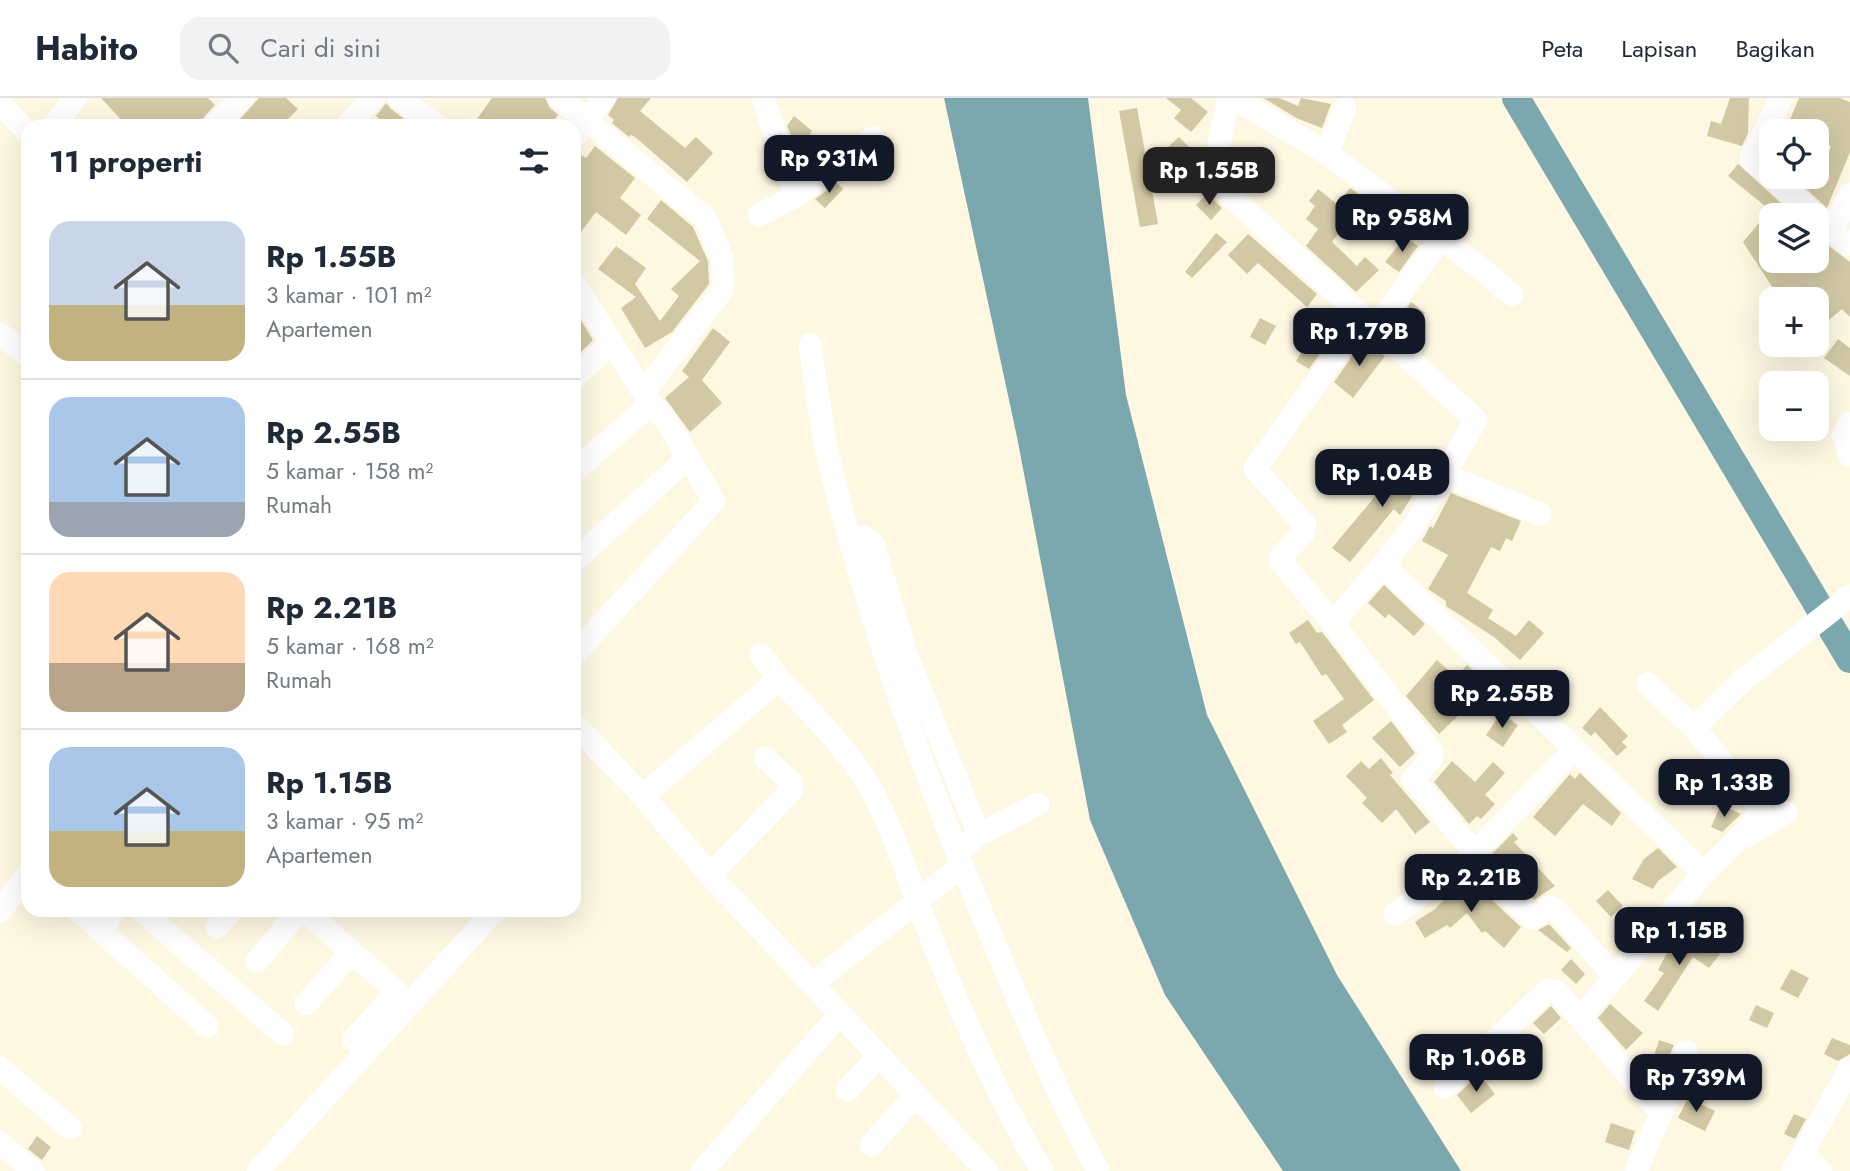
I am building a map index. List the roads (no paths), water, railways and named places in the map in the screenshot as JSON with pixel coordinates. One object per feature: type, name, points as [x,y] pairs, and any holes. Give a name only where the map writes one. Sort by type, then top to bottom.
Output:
[{"type":"street","points":[[59,119],[75,98]]},
{"type":"street","points":[[221,119],[242,98]]},
{"type":"street","points":[[353,119],[373,98]]},
{"type":"street","points":[[399,98],[428,119]]},
{"type":"street","points":[[559,98],[574,119]]},
{"type":"street","points":[[581,464],[648,398],[723,289],[722,257],[705,218],[581,128],[604,98]]},
{"type":"street","points":[[763,98],[796,196]]},
{"type":"street","points":[[1781,98],[1751,159],[1802,203]]},
{"type":"street","points":[[1333,623],[1415,524],[1476,420],[1216,183],[1213,171],[1225,101],[1327,153],[1512,295]]},
{"type":"street","points":[[0,104],[21,126]]},
{"type":"street","points":[[1327,153],[1345,107]]},
{"type":"street","points":[[759,215],[796,196],[873,138]]},
{"type":"street","points":[[1829,225],[1850,194]]},
{"type":"street","points":[[1441,239],[1368,323],[1255,469],[1303,520],[1303,533],[1280,558],[1432,752],[1432,758],[1413,779],[1471,856],[1532,918],[1549,907],[1555,909],[1615,976]]},
{"type":"street","points":[[581,295],[648,398],[666,420],[714,501],[581,647]]},
{"type":"street","points":[[0,334],[21,350]]},
{"type":"street","points":[[581,371],[612,342]]},
{"type":"street","points":[[810,345],[830,463],[875,623],[959,859],[1045,1065],[1098,1171]]},
{"type":"street","points":[[1850,424],[1843,435],[1850,455]]},
{"type":"street","points":[[581,555],[688,458]]},
{"type":"street","points":[[1445,475],[1540,514]]},
{"type":"street","points":[[851,536],[859,535],[873,544],[907,656],[978,835]]},
{"type":"street","points":[[1383,565],[1703,873]]},
{"type":"street","points":[[1694,728],[1742,681],[1849,597]]},
{"type":"street","points":[[761,655],[779,679],[832,736],[867,783],[900,850],[917,900],[985,1059],[1042,1171]]},
{"type":"street","points":[[643,796],[779,679]]},
{"type":"street","points":[[1580,1018],[1703,873],[1753,824],[1759,806],[1694,728],[1648,684]]},
{"type":"street","points":[[581,731],[643,796],[710,875],[987,1171]]},
{"type":"street","points":[[1395,915],[1471,856],[1575,749]]},
{"type":"street","points":[[710,875],[790,794],[793,786],[791,782],[765,758]]},
{"type":"street","points":[[811,984],[917,900],[959,859],[978,835],[1038,804]]},
{"type":"street","points":[[1703,873],[1738,841],[1786,812]]},
{"type":"street","points":[[0,911],[21,883]]},
{"type":"street","points":[[86,917],[207,1026]]},
{"type":"street","points":[[101,929],[110,917]]},
{"type":"street","points":[[149,917],[283,1034]]},
{"type":"street","points":[[257,961],[296,917]]},
{"type":"street","points":[[310,917],[397,992],[354,1039]]},
{"type":"street","points":[[258,1171],[489,917]]},
{"type":"street","points":[[306,1004],[352,952]]},
{"type":"street","points":[[1445,1087],[1548,990],[1557,992],[1661,1113]]},
{"type":"street","points":[[702,1171],[839,1014]]},
{"type":"street","points":[[1636,1171],[1686,1052]]},
{"type":"street","points":[[847,1090],[880,1056]]},
{"type":"street","points":[[0,1068],[70,1128]]},
{"type":"street","points":[[1821,1171],[1798,1163],[1850,1068]]},
{"type":"street","points":[[871,1145],[916,1095]]},
{"type":"street","points":[[0,1143],[33,1171]]},
{"type":"water","points":[[944,98],[1088,98],[1126,395],[1207,715],[1337,975],[1461,1171],[1283,1171],[1165,995],[1090,820],[1017,437]]},
{"type":"waterway","points":[[1516,98],[1850,659]]}]
